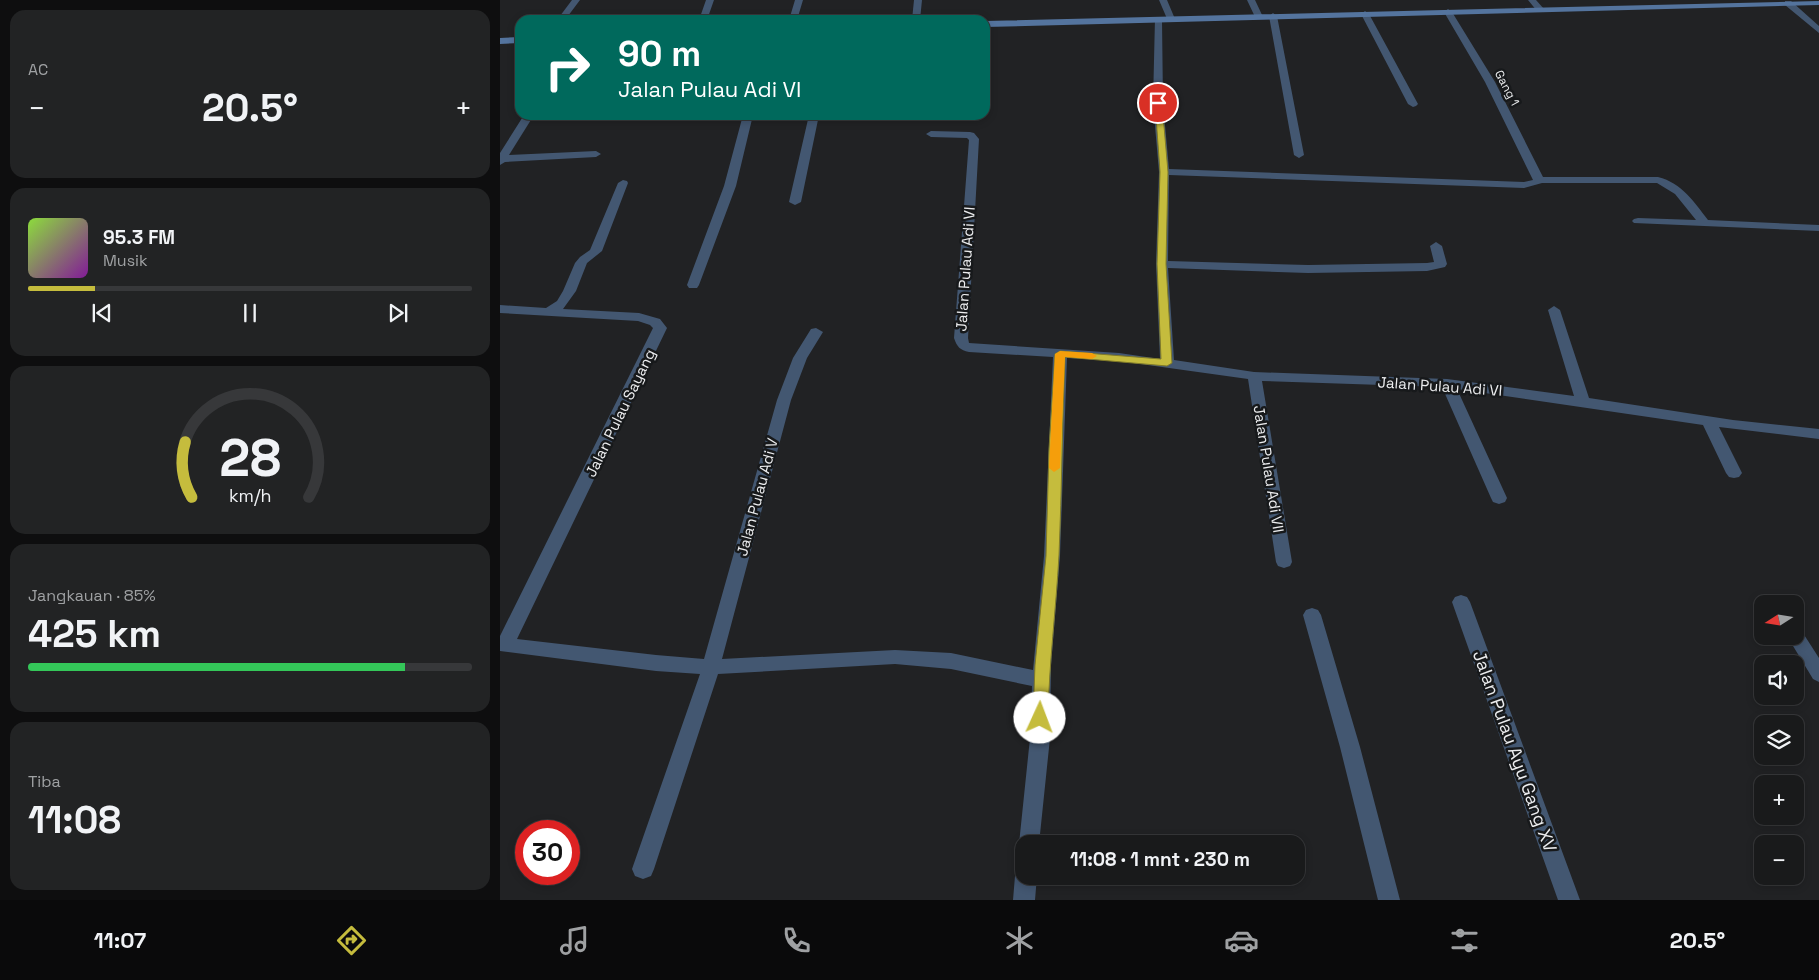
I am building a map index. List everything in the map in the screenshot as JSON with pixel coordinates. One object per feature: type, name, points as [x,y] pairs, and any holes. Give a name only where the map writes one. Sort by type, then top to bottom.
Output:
[{"type":"street","points":[[564,15],[576,0]]},
{"type":"street","points":[[704,15],[710,0]]},
{"type":"street","points":[[794,15],[799,0]]},
{"type":"street","points":[[916,15],[918,0]]},
{"type":"street","points":[[1164,0],[1172,19]]},
{"type":"street","points":[[1251,0],[1259,17]]},
{"type":"street","points":[[1532,0],[1540,9]]},
{"type":"street","points":[[990,24],[1759,2],[1788,3],[1804,1],[1819,3]]},
{"type":"street","points":[[1788,3],[1819,30]]},
{"type":"street","name":"Gang 1","points":[[1448,12],[1490,82],[1539,180]]},
{"type":"street","points":[[1365,14],[1413,104]]},
{"type":"street","points":[[1273,16],[1299,155]]},
{"type":"street","points":[[1158,20],[1158,103],[1164,172],[1162,264],[1167,363]]},
{"type":"street","points":[[500,42],[515,40]]},
{"type":"street","points":[[501,160],[526,120]]},
{"type":"street","points":[[693,285],[730,186],[747,120]]},
{"type":"street","points":[[795,202],[813,120]]},
{"type":"street","name":"Jalan Pulau Adi VI","points":[[931,134],[970,135],[974,139],[961,342],[969,348],[1167,363],[1254,376],[1447,383],[1768,429],[1819,434]]},
{"type":"street","points":[[501,160],[596,154]]},
{"type":"street","points":[[1164,172],[1524,185],[1536,183],[1539,180],[1636,179],[1668,182],[1705,224]]},
{"type":"street","points":[[548,312],[566,299],[581,262],[596,252],[623,183]]},
{"type":"street","points":[[1638,221],[1819,228]]},
{"type":"street","points":[[1162,264],[1308,269],[1428,267],[1441,264],[1436,246]]},
{"type":"street","name":"Jalan Pulau Sayang","points":[[500,309],[639,318],[655,322],[660,328],[502,644]]},
{"type":"street","points":[[1554,310],[1583,401]]},
{"type":"street","name":"Jalan Pulau Adi V","points":[[643,870],[711,667],[784,400],[800,358],[816,332]]},
{"type":"street","points":[[1030,835],[1040,738],[1042,680],[1052,556],[1060,354]]},
{"type":"street","name":"Jalan Pulau Adi VII","points":[[1254,376],[1284,562]]},
{"type":"street","points":[[1447,383],[1499,498]]},
{"type":"street","points":[[1710,421],[1734,472]]},
{"type":"street","name":"Jalan Pulau Ayu Gang XV","points":[[1461,602],[1569,900]]},
{"type":"street","points":[[1312,615],[1350,747],[1389,900]]},
{"type":"street","points":[[502,644],[656,663],[711,667],[895,657],[951,661],[1042,680]]},
{"type":"street","points":[[1801,645],[1819,674]]},
{"type":"street","points":[[1024,900],[1025,885]]},
{"type":"slow traffic","points":[[1054,468],[1060,354],[1092,356]]},
{"type":"route","points":[[1040,718],[1042,665],[1052,556],[1060,354],[1167,363],[1162,264],[1164,172],[1158,103]]}]
